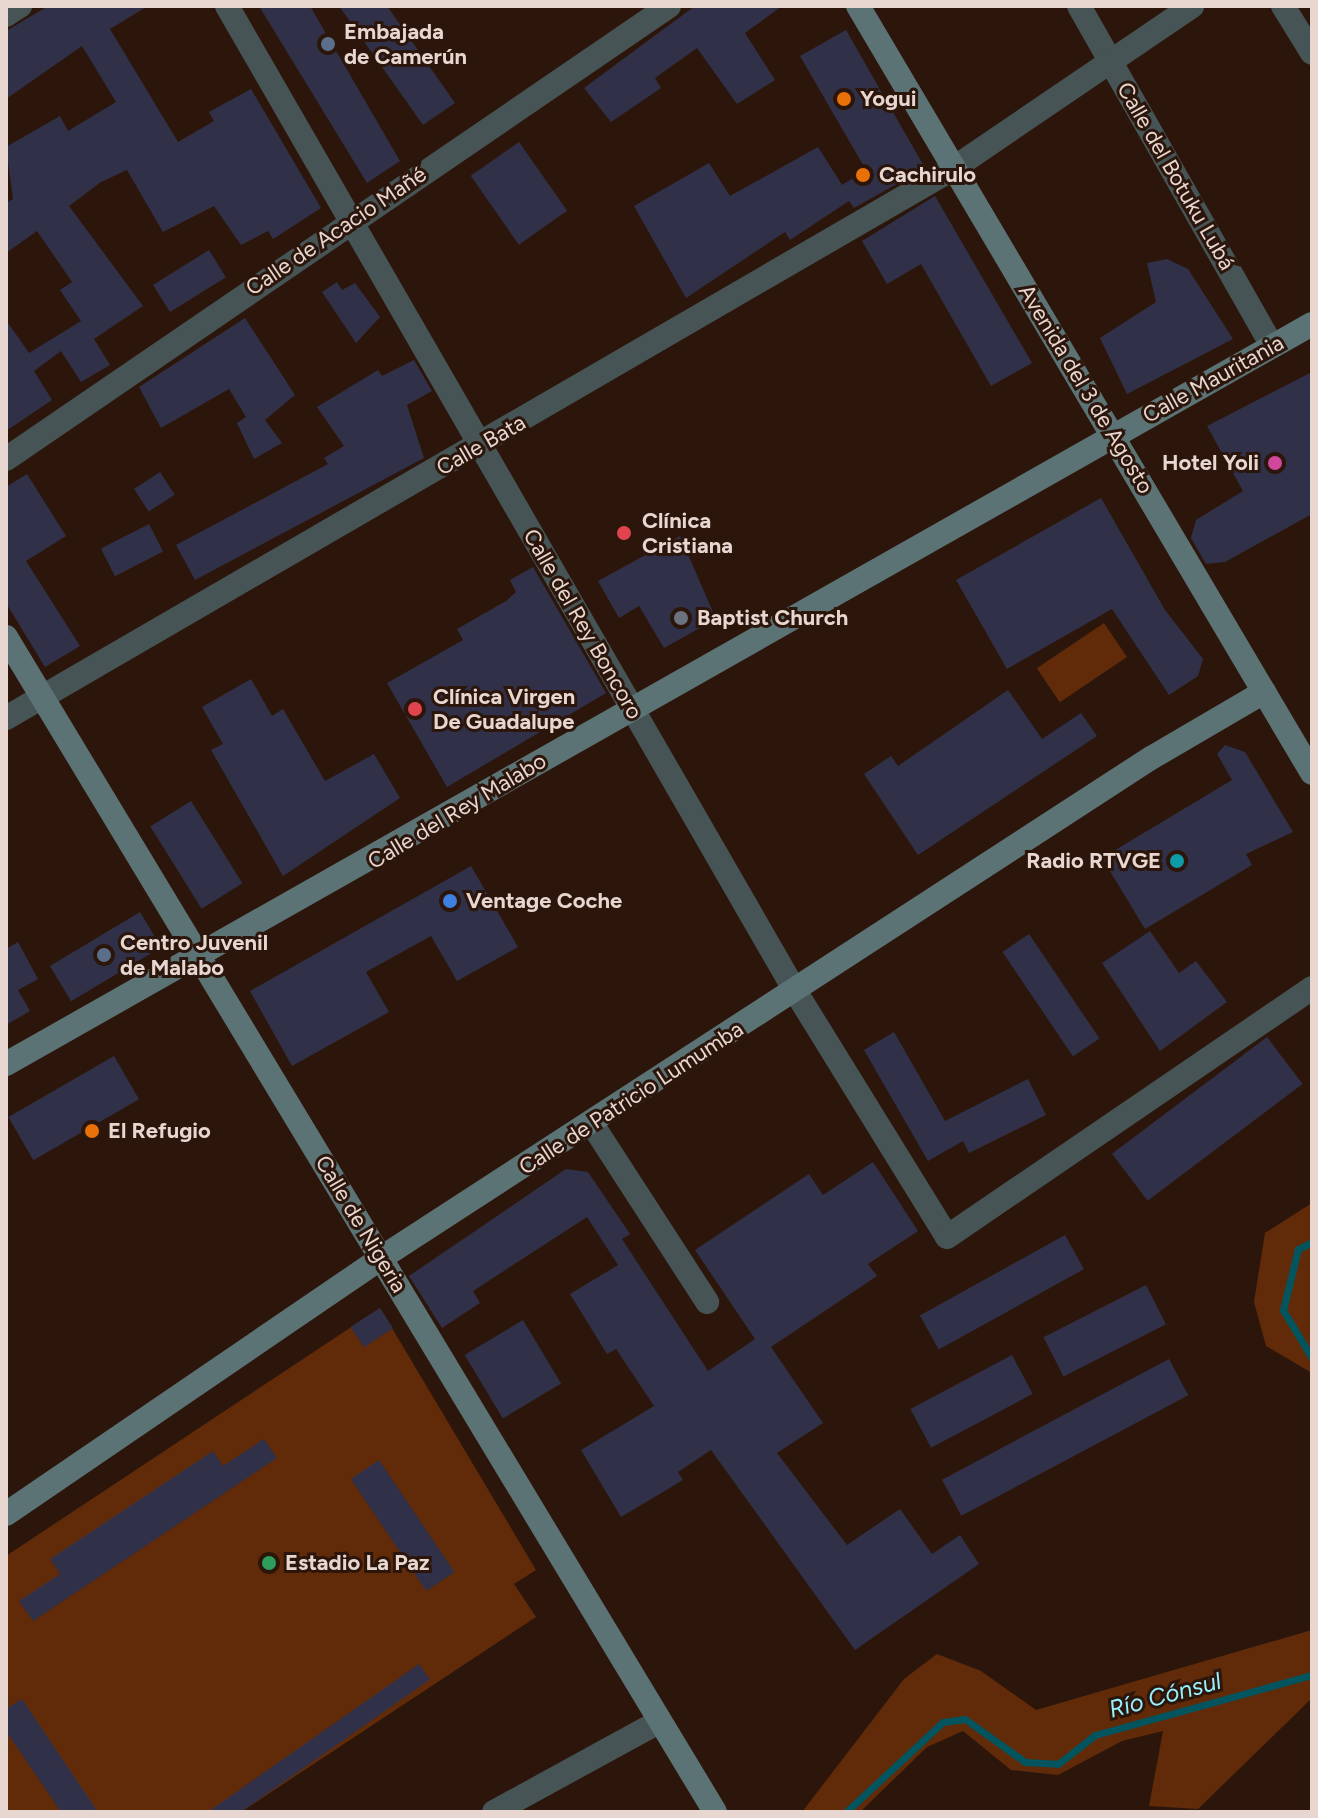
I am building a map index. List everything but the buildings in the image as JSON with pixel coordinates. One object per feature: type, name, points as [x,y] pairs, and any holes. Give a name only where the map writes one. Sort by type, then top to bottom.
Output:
[{"type":"street","points":[[6,15],[20,6]]},
{"type":"street","name":"Calle del Rey Boncoro","points":[[227,6],[794,989],[947,1237],[1312,988]]},
{"type":"street","name":"Calle de Acacio Mañé","points":[[6,459],[350,220],[669,6]]},
{"type":"street","name":"Avenida del 3 de Agosto","points":[[858,6],[1115,435],[1312,773]]},
{"type":"street","name":"Calle del Botuku Lubá","points":[[1079,6],[1272,346]]},
{"type":"street","name":"Calle Bata","points":[[6,718],[481,446],[954,168],[1113,64],[1192,6]]},
{"type":"street","points":[[1283,6],[1312,53]]},
{"type":"street","name":"Calle Mauritania","points":[[1115,435],[1312,324]]},
{"type":"street","name":"Calle del Rey Malabo","points":[[6,1064],[200,957],[631,707],[1115,435]]},
{"type":"street","name":"Calle de Nigeria","points":[[6,637],[381,1258],[655,1724],[715,1812]]},
{"type":"street","name":"Calle de Patricio Lumumba","points":[[6,1514],[381,1258],[592,1124],[794,989],[1264,692]]},
{"type":"street","points":[[592,1124],[707,1302]]},
{"type":"street","points":[[494,1812],[655,1724]]},
{"type":"shaded area","points":[[1104,623],[1127,657],[1060,702],[1037,668]]},
{"type":"shaded area","points":[[1312,1203],[1312,1373],[1266,1346],[1254,1302],[1265,1233]]},
{"type":"shaded area","name":"Estadio La Paz","points":[[380,1308],[536,1570],[514,1584],[536,1617],[241,1812],[6,1812],[6,1556]]},
{"type":"shaded area","points":[[1312,1630],[1312,1698],[1198,1809],[1149,1806],[1163,1731],[1122,1741],[1058,1775],[1011,1770],[963,1731],[927,1747],[860,1812],[802,1812],[904,1679],[937,1654],[981,1671],[1036,1710]]},
{"type":"waterway","name":"Río Cónsul","points":[[1312,1242],[1298,1249],[1283,1310],[1312,1358]]},
{"type":"waterway","name":"Río Cónsul","points":[[846,1812],[943,1722],[965,1719],[1025,1762],[1058,1764],[1095,1735],[1312,1675]]},
{"type":"place","name":"Embajada de Camerún","points":[[328,44]]},
{"type":"place","name":"Yogui","points":[[844,99]]},
{"type":"place","name":"Cachirulo","points":[[863,175]]},
{"type":"place","name":"Hotel Yoli","points":[[1275,463]]},
{"type":"place","name":"Clínica Cristiana","points":[[624,533]]},
{"type":"place","name":"Baptist Church","points":[[681,618]]},
{"type":"place","name":"Clínica Virgen De Guadalupe","points":[[415,709]]},
{"type":"place","name":"Radio RTVGE","points":[[1177,861]]},
{"type":"place","name":"Ventage Coche","points":[[450,901]]},
{"type":"place","name":"Centro Juvenil de Malabo","points":[[104,955]]},
{"type":"place","name":"El Refugio","points":[[92,1131]]},
{"type":"place","name":"Estadio La Paz","points":[[269,1563]]}]
